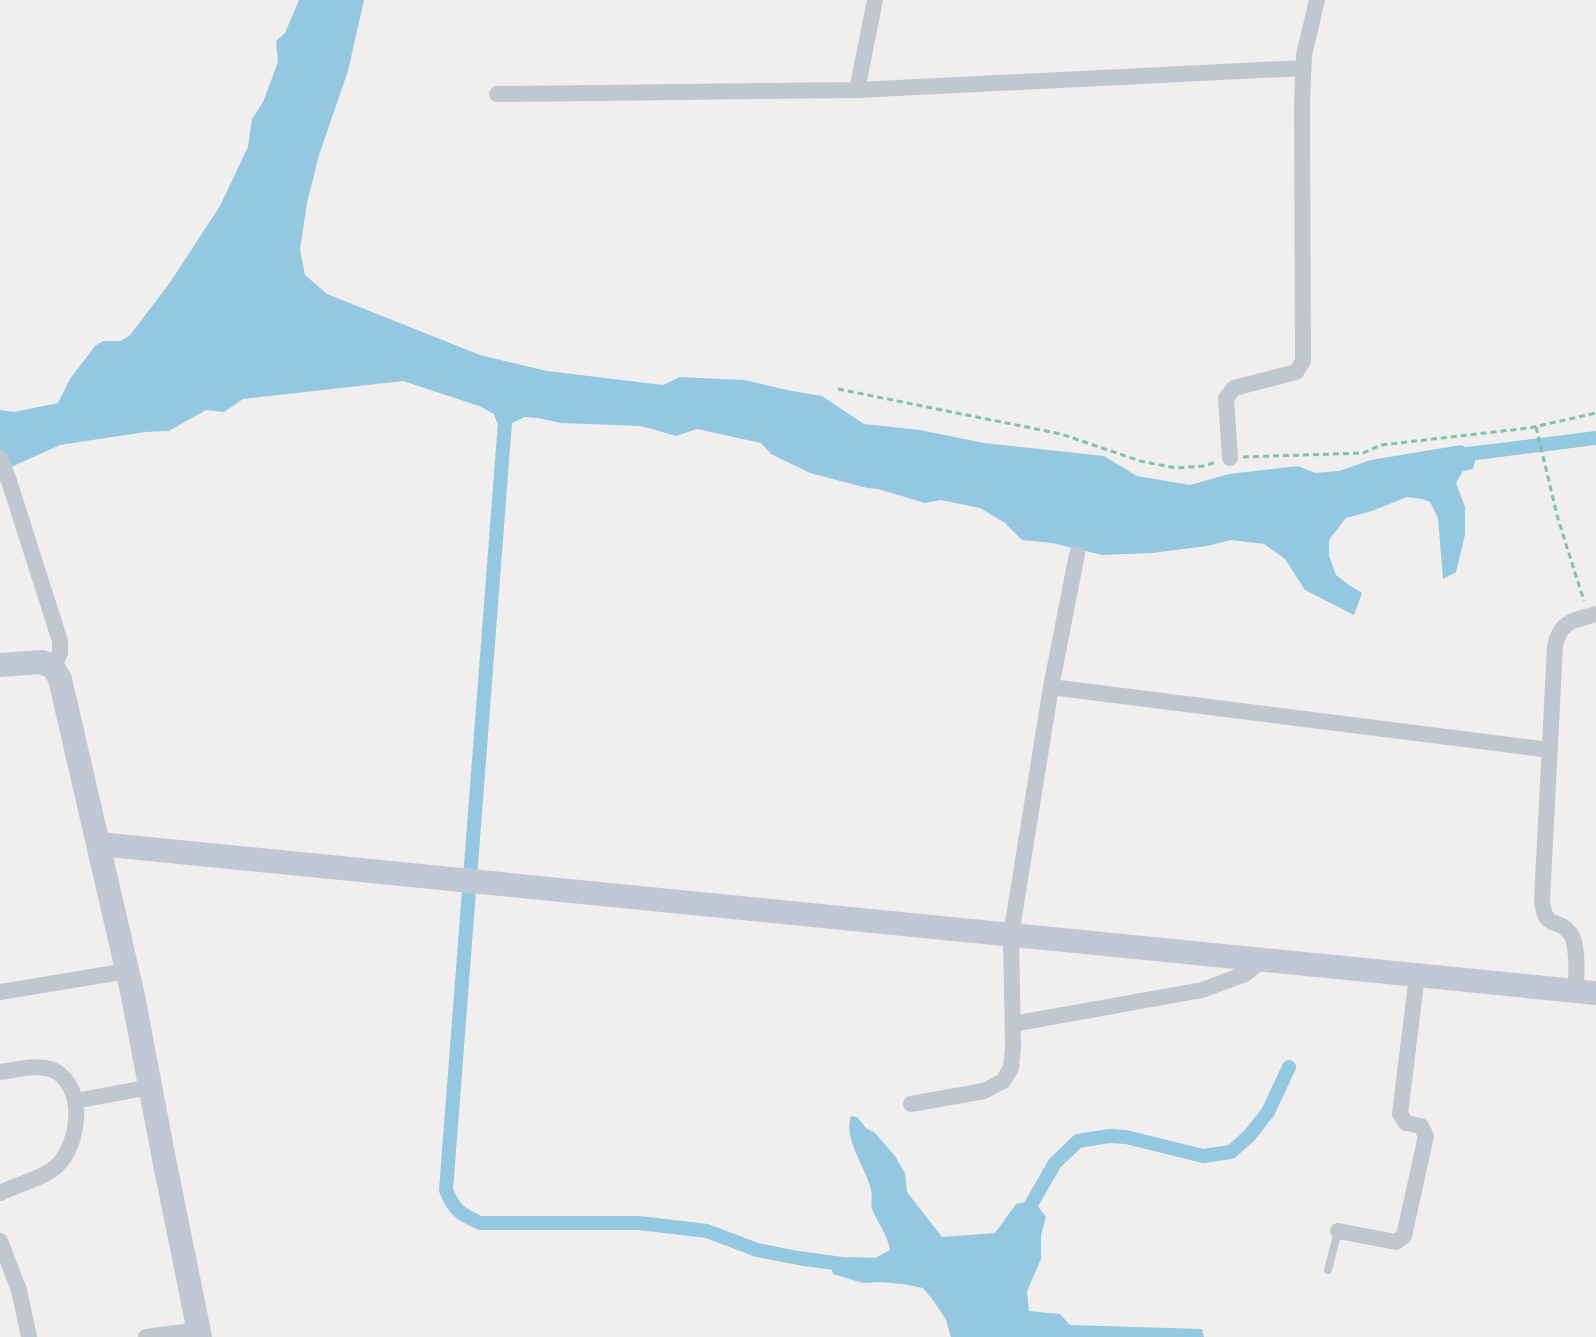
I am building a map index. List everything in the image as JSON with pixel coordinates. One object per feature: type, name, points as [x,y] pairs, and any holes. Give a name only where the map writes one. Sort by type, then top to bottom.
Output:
[{"type":"street","points":[[857,90],[875,0]]},
{"type":"street","points":[[1230,458],[1226,398],[1234,388],[1296,372],[1303,361],[1303,68],[1317,0]]},
{"type":"street","points":[[497,94],[857,90],[1303,68]]},
{"type":"street","points":[[3,465],[60,641],[60,653],[53,667]]},
{"type":"street","points":[[911,1104],[984,1091],[1003,1081],[1011,1068],[1011,935],[1051,687],[1077,554]]},
{"type":"street","points":[[99,844],[1586,992],[1575,944],[1569,932],[1543,914],[1542,900],[1555,646],[1564,626],[1593,615]]},
{"type":"street","points":[[0,665],[42,662],[53,667],[60,679],[127,971],[199,1333],[146,1337]]},
{"type":"street","points":[[1051,687],[1550,750]]},
{"type":"street","points":[[1013,1024],[1202,990],[1245,974],[1263,960]]},
{"type":"street","points":[[0,992],[127,971]]},
{"type":"street","points":[[1338,1231],[1396,1242],[1404,1236],[1426,1136],[1421,1126],[1406,1123],[1400,1114],[1417,975]]},
{"type":"street","points":[[0,1072],[42,1067],[55,1071],[73,1095],[77,1111],[74,1133],[67,1150],[53,1169],[0,1193]]},
{"type":"street","points":[[75,1101],[150,1087]]},
{"type":"street","points":[[0,1241],[19,1290],[29,1337]]},
{"type":"lane","points":[[1328,1270],[1338,1231]]},
{"type":"path","points":[[1536,427],[1558,519],[1593,615]]},
{"type":"water","points":[[299,0],[364,0],[348,71],[319,155],[300,249],[305,275],[327,294],[480,355],[547,371],[663,385],[680,377],[744,380],[822,396],[864,424],[920,430],[984,443],[1104,456],[1137,476],[1190,485],[1229,474],[1298,466],[1315,473],[1339,471],[1371,460],[1461,445],[1477,453],[1473,469],[1463,471],[1456,483],[1465,507],[1465,535],[1456,572],[1443,579],[1438,518],[1430,502],[1422,499],[1407,497],[1346,518],[1329,540],[1329,556],[1336,575],[1362,593],[1354,615],[1305,590],[1285,559],[1264,544],[1231,540],[1152,553],[1102,555],[1052,543],[1022,540],[1005,523],[980,508],[941,500],[925,503],[810,473],[771,454],[761,443],[697,429],[676,436],[641,426],[561,423],[525,417],[505,426],[497,423],[494,414],[479,406],[403,381],[243,399],[224,412],[206,410],[169,431],[60,445],[0,472],[0,410],[14,412],[58,403],[70,379],[95,346],[103,341],[121,341],[130,335],[169,284],[220,206],[248,147],[252,119],[263,102],[278,62],[276,41],[285,33]]},
{"type":"water","points":[[851,1116],[857,1117],[875,1133],[895,1156],[905,1173],[907,1192],[942,1237],[995,1233],[1016,1204],[1033,1200],[1046,1217],[1041,1235],[1041,1259],[1027,1291],[1029,1311],[1060,1314],[1070,1325],[1202,1329],[1204,1337],[951,1337],[946,1320],[923,1288],[881,1282],[863,1283],[833,1274],[830,1263],[850,1257],[875,1258],[890,1250],[872,1209],[872,1192],[852,1144]]},
{"type":"waterway","points":[[506,409],[446,1190],[459,1211],[480,1223],[639,1223],[707,1231],[757,1250],[849,1265]]},
{"type":"waterway","points":[[1461,456],[1596,438]]},
{"type":"waterway","points":[[1025,1215],[1055,1163],[1078,1141],[1109,1136],[1126,1137],[1203,1156],[1231,1152],[1268,1112],[1289,1067]]}]
